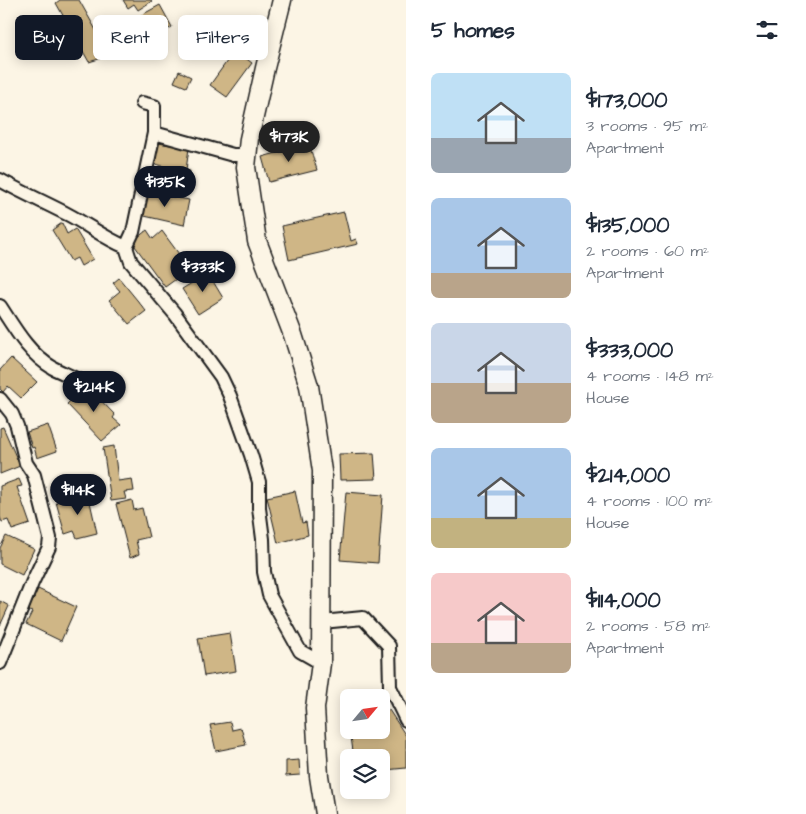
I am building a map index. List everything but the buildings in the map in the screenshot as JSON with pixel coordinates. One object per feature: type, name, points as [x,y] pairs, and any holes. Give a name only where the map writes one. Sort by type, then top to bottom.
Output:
[{"type":"street","points":[[282,0],[265,68],[246,167],[257,241],[293,335],[309,386],[322,471],[321,663],[315,708],[319,776],[325,814]]},
{"type":"street","points":[[142,103],[154,106],[154,133],[133,232],[126,247],[131,262],[175,314],[217,371],[230,396],[259,482],[264,572],[269,595],[300,651],[321,663]]},
{"type":"street","points":[[154,133],[233,155],[248,155]]},
{"type":"street","points":[[0,180],[68,214],[114,242],[126,247]]},
{"type":"street","points":[[0,306],[30,349],[53,368],[82,382]]},
{"type":"street","points":[[0,399],[12,414],[17,426],[26,464],[34,475],[50,538],[49,547],[32,583],[0,663]]},
{"type":"street","points":[[322,622],[363,618],[389,646],[390,687],[406,720]]}]
